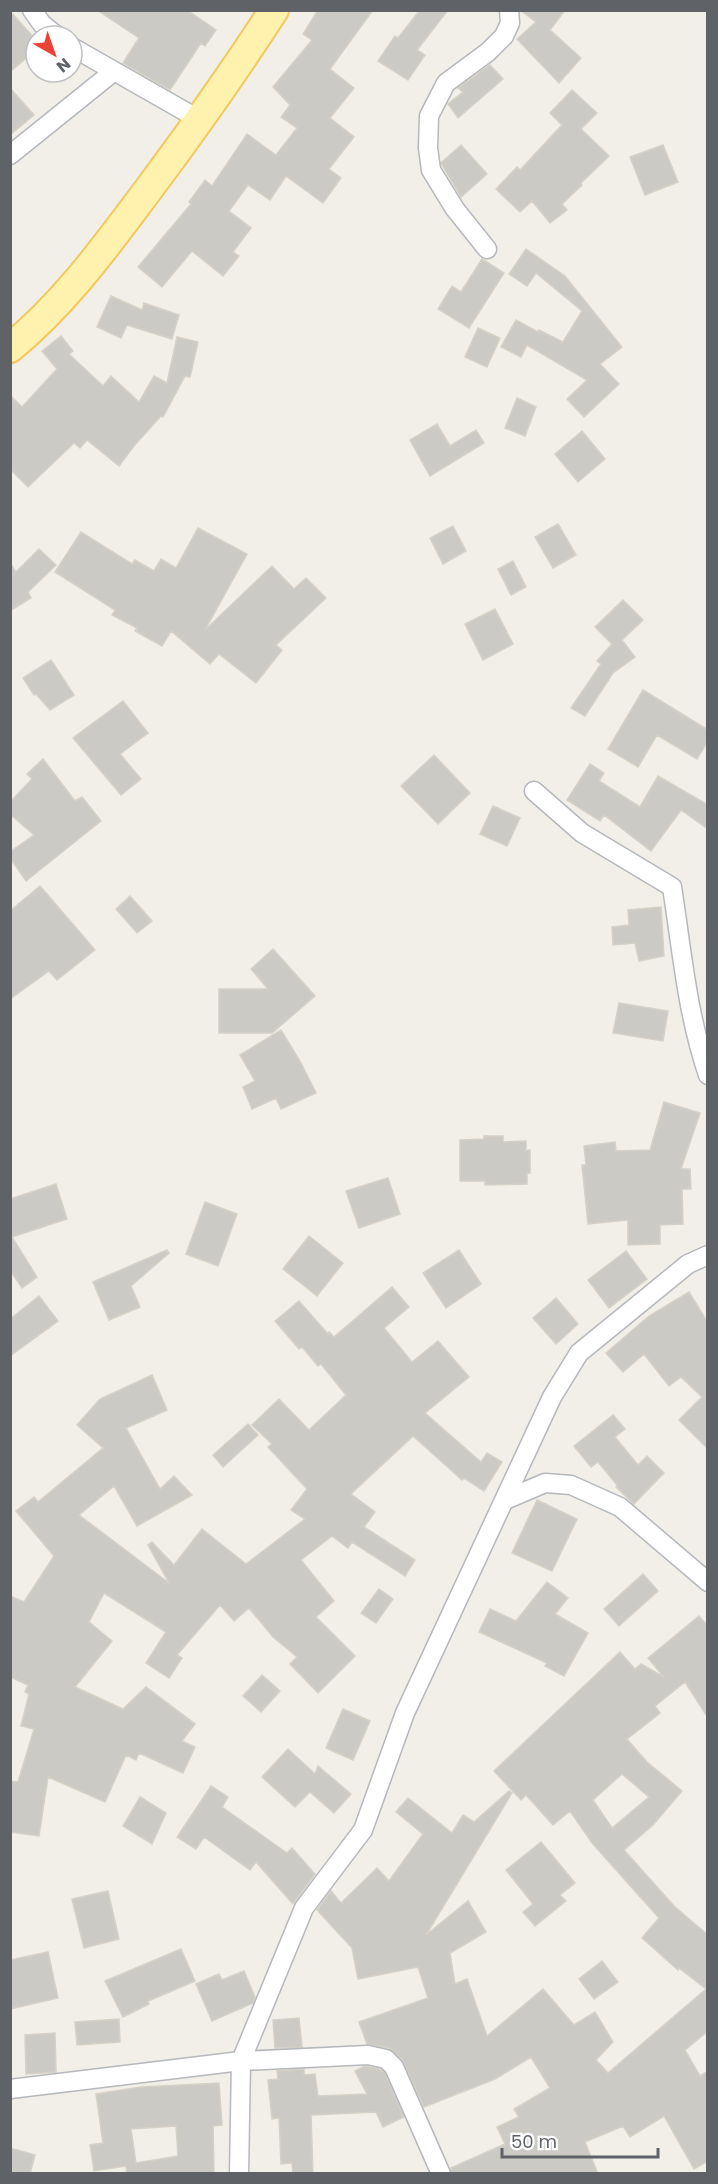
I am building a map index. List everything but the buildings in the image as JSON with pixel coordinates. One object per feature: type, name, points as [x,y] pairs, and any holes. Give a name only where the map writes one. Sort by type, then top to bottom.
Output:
[{"type":"main road","points":[[10,348],[53,309],[102,252],[200,120],[274,10]]},
{"type":"street","points":[[32,10],[42,24]]},
{"type":"street","points":[[488,249],[455,209],[431,170],[428,148],[429,116],[446,83],[488,52],[504,36],[510,23],[509,10]]},
{"type":"street","points":[[84,54],[200,120]]},
{"type":"street","points":[[10,155],[113,72]]},
{"type":"street","points":[[534,791],[582,833],[672,887],[687,999],[708,1075]]},
{"type":"street","points":[[239,2174],[241,2061],[304,1908],[363,1830],[405,1713],[552,1397],[579,1353],[688,1264],[708,1255]]},
{"type":"street","points":[[505,1500],[545,1483],[571,1485],[620,1508],[708,1582]]},
{"type":"street","points":[[10,2089],[241,2061],[368,2055],[386,2059],[394,2067],[441,2174]]}]
